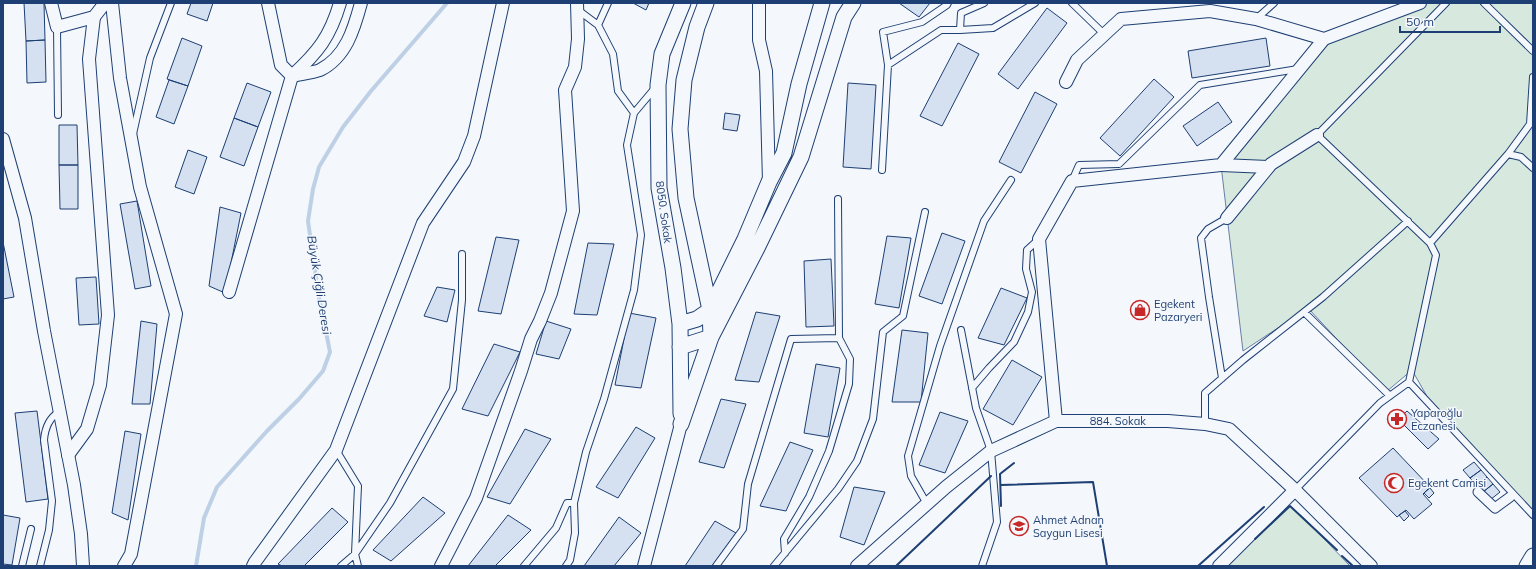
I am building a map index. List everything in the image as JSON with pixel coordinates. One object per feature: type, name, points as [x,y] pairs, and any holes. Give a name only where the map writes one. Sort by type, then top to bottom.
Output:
[{"type":"street","points":[[51,3],[57,27],[94,18]]},
{"type":"street","points":[[68,455],[87,429],[100,385],[108,315],[89,59],[94,18],[105,3]]},
{"type":"street","points":[[112,3],[120,78],[140,187],[176,314],[131,554],[124,566]]},
{"type":"street","points":[[268,3],[281,65],[292,76]]},
{"type":"street","points":[[229,292],[292,76],[310,59],[327,37],[340,3]]},
{"type":"street","points":[[292,76],[320,70],[341,54],[350,36],[361,3]]},
{"type":"street","points":[[254,566],[255,562],[336,450],[423,223],[464,162],[474,136],[503,3]]},
{"type":"street","name":"8050. Sokak","points":[[681,424],[680,324],[673,268],[659,188],[658,85],[662,54],[683,3]]},
{"type":"street","points":[[706,3],[697,27],[684,80],[680,129],[686,198],[710,310],[711,337]]},
{"type":"street","points":[[759,3],[758,40],[766,71],[769,182]]},
{"type":"street","points":[[680,324],[697,319],[710,310],[745,239],[769,182],[784,153],[799,84],[822,3]]},
{"type":"street","points":[[644,566],[681,424],[711,337],[757,248],[801,157],[844,17],[853,3]]},
{"type":"street","points":[[1221,165],[1324,39],[1420,3]]},
{"type":"street","points":[[442,566],[476,498],[531,339],[540,321],[550,293],[573,211],[565,90],[575,66],[578,39],[577,7]]},
{"type":"street","points":[[1066,82],[1077,60],[1121,19],[1210,11],[1256,19],[1324,39]]},
{"type":"street","points":[[1226,218],[1268,167],[1317,135]]},
{"type":"street","points":[[3,140],[25,218],[44,331],[75,492],[81,534],[83,566]]},
{"type":"street","points":[[1056,421],[1039,239],[1072,181],[1221,165],[1268,167]]},
{"type":"street","points":[[680,348],[711,337]]},
{"type":"street","name":"884. Sokak","points":[[857,566],[927,504],[992,451],[1056,421],[1168,421],[1204,424],[1229,429],[1295,490],[1371,566]]},
{"type":"street","points":[[1219,566],[1295,490]]},
{"type":"street","points":[[1478,492],[1495,508],[1510,497]]},
{"type":"street","points":[[1527,566],[1533,556]]},
{"type":"lane","points":[[132,142],[150,58],[170,3]]},
{"type":"lane","points":[[598,25],[608,3]]},
{"type":"lane","points":[[882,170],[888,65],[883,32],[922,22],[948,3]]},
{"type":"lane","points":[[960,30],[961,14],[984,3]]},
{"type":"lane","points":[[888,65],[941,30],[993,28],[1035,3]]},
{"type":"lane","points":[[1072,3],[1104,34]]},
{"type":"lane","points":[[1256,19],[1274,3]]},
{"type":"lane","points":[[1295,490],[1380,403],[1409,382],[1436,255],[1430,243],[1317,135],[1446,3]]},
{"type":"lane","points":[[1484,3],[1533,51]]},
{"type":"lane","points":[[577,7],[598,25],[613,54],[618,91],[634,113]]},
{"type":"lane","points":[[57,27],[58,115]]},
{"type":"lane","points":[[1072,181],[1079,165],[1120,164],[1200,85],[1299,69]]},
{"type":"lane","points":[[1430,243],[1508,154],[1530,124],[1533,77]]},
{"type":"lane","points":[[566,566],[570,560],[575,533],[574,503],[586,452],[604,399],[634,290],[641,235],[627,145],[634,113],[658,85]]},
{"type":"lane","points":[[1508,154],[1521,157],[1533,168]]},
{"type":"lane","points":[[927,504],[911,476],[908,456],[940,346],[984,222],[1011,180]]},
{"type":"lane","points":[[785,553],[784,539],[809,497],[829,451],[849,384],[850,359],[839,338],[838,198]]},
{"type":"lane","points":[[774,566],[838,489],[857,461],[873,419],[883,332],[903,316],[925,212]]},
{"type":"lane","points":[[1222,378],[1201,238],[1208,229],[1226,218]]},
{"type":"lane","points":[[1204,424],[1205,393],[1323,297],[1408,221]]},
{"type":"lane","points":[[972,388],[1014,342],[1028,312],[1032,292],[1026,269],[1027,250],[1039,239]]},
{"type":"lane","points":[[341,566],[355,554],[390,503],[453,388],[462,300],[462,254]]},
{"type":"lane","points":[[1304,312],[1390,396]]},
{"type":"lane","points":[[961,330],[976,408],[992,451],[997,522],[982,566]]},
{"type":"lane","points":[[716,566],[743,529],[748,484],[791,339],[839,338]]},
{"type":"lane","points":[[1409,382],[1533,514]]},
{"type":"lane","points":[[40,566],[47,543],[52,501],[44,434],[53,415],[59,412]]},
{"type":"lane","points":[[336,450],[358,486],[355,554],[358,566]]},
{"type":"lane","points":[[524,566],[556,528],[567,503],[574,503]]},
{"type":"lane","points":[[22,566],[31,529]]},
{"type":"shaded area","points":[[1422,3],[1533,3],[1533,515],[1433,407],[1412,370],[1386,392],[1308,308],[1243,351],[1221,165],[1331,38]]},
{"type":"shaded area","points":[[1290,506],[1308,522],[1350,566],[1226,566]]},
{"type":"building","points":[[24,3],[44,3],[45,40],[26,41]]},
{"type":"building","points":[[191,3],[213,3],[207,21],[187,14]]},
{"type":"building","points":[[633,3],[649,3],[646,10]]},
{"type":"building","points":[[899,3],[930,3],[919,17]]},
{"type":"building","points":[[1047,8],[1067,23],[1018,89],[998,74]]},
{"type":"building","points":[[182,38],[202,46],[188,86],[167,79]]},
{"type":"building","points":[[1266,38],[1270,66],[1192,78],[1188,51]]},
{"type":"building","points":[[45,40],[46,82],[27,83],[26,41]]},
{"type":"building","points":[[958,43],[979,54],[942,126],[920,116]]},
{"type":"building","points":[[1154,79],[1174,97],[1120,156],[1100,138]]},
{"type":"building","points":[[169,80],[188,86],[174,124],[156,117]]},
{"type":"building","points":[[247,83],[271,92],[258,127],[234,118]]},
{"type":"building","points":[[848,83],[876,85],[871,169],[843,167]]},
{"type":"building","points":[[1035,92],[1057,104],[1021,173],[999,162]]},
{"type":"building","points":[[1218,102],[1232,122],[1197,146],[1183,126]]},
{"type":"building","points":[[725,113],[740,115],[737,131],[723,129]]},
{"type":"building","points":[[234,118],[258,127],[244,166],[220,157]]},
{"type":"building","points":[[59,125],[77,125],[78,165],[59,165]]},
{"type":"building","points":[[188,150],[207,157],[194,194],[175,187]]},
{"type":"building","points":[[59,165],[78,165],[78,209],[60,209]]},
{"type":"building","points":[[137,201],[151,286],[135,289],[120,204]]},
{"type":"building","points":[[220,207],[241,213],[225,293],[209,286]]},
{"type":"building","points":[[942,233],[965,241],[942,304],[919,296]]},
{"type":"building","points":[[887,236],[911,238],[899,308],[875,304]]},
{"type":"building","points":[[496,237],[519,240],[501,314],[478,311]]},
{"type":"building","points":[[3,242],[14,297],[3,299]]},
{"type":"building","points":[[588,243],[614,244],[597,315],[574,314]]},
{"type":"building","points":[[831,259],[834,326],[806,327],[804,261]]},
{"type":"building","points":[[96,277],[99,324],[79,325],[76,278]]},
{"type":"building","points":[[437,287],[455,290],[447,322],[424,316]]},
{"type":"building","points":[[1001,288],[1027,298],[1004,345],[978,338]]},
{"type":"building","points":[[756,312],[780,316],[759,382],[735,380]]},
{"type":"building","points":[[629,313],[656,318],[641,388],[615,385]]},
{"type":"building","points":[[141,321],[157,324],[150,404],[132,404]]},
{"type":"building","points":[[546,321],[571,329],[559,359],[536,354]]},
{"type":"building","points":[[902,330],[928,333],[921,402],[892,402]]},
{"type":"building","points":[[494,344],[520,352],[488,416],[462,409]]},
{"type":"building","points":[[1012,360],[1042,377],[1013,425],[983,409]]},
{"type":"building","points":[[816,364],[840,368],[828,437],[804,433]]},
{"type":"building","points":[[721,399],[746,404],[724,468],[699,462]]},
{"type":"building","points":[[37,411],[48,499],[26,502],[15,413]]},
{"type":"building","points":[[1407,411],[1439,439],[1428,449],[1398,419]]},
{"type":"building","points":[[940,412],[968,421],[945,473],[919,465]]},
{"type":"building","points":[[636,427],[655,438],[618,498],[596,487]]},
{"type":"building","points":[[525,429],[551,439],[510,504],[487,497]]},
{"type":"building","points":[[125,431],[141,434],[128,520],[112,513]]},
{"type":"building","points":[[790,442],[813,450],[786,511],[760,506]]},
{"type":"building","name":"Egekent Camisi","points":[[1393,448],[1430,487],[1423,494],[1432,504],[1414,519],[1406,510],[1397,517],[1359,478]]},
{"type":"building","points":[[1474,462],[1481,470],[1470,478],[1463,470]]},
{"type":"building","points":[[1481,470],[1487,477],[1477,486],[1470,478]]},
{"type":"building","points":[[1487,477],[1493,484],[1483,492],[1477,486]]},
{"type":"building","points":[[1493,484],[1500,492],[1490,500],[1483,492]]},
{"type":"building","points":[[854,487],[885,492],[864,545],[840,537]]},
{"type":"building","points":[[1430,488],[1434,493],[1429,498],[1424,493]]},
{"type":"building","points":[[423,497],[445,513],[391,561],[373,550]]},
{"type":"building","points":[[332,508],[348,522],[304,566],[282,566],[278,564]]},
{"type":"building","points":[[1405,511],[1409,516],[1404,521],[1399,515]]},
{"type":"building","points":[[3,515],[20,518],[12,565],[3,564]]},
{"type":"building","points":[[508,515],[531,530],[495,566],[468,566]]},
{"type":"building","points":[[619,517],[641,533],[614,566],[584,566]]},
{"type":"building","points":[[715,521],[736,533],[712,566],[685,566]]},
{"type":"waterway","name":"Büyük Çiğli Deresi","points":[[196,566],[204,518],[217,487],[323,371],[330,352],[318,292],[308,221],[313,189],[319,167],[343,127],[371,91],[447,3]]},
{"type":"wall","points":[[1001,506],[1000,474],[1014,463]]},
{"type":"wall","points":[[896,566],[991,476]]},
{"type":"wall","points":[[1001,485],[1093,482],[1107,566]]},
{"type":"wall","points":[[1255,539],[1290,506],[1337,550]]},
{"type":"wall","points":[[1198,566],[1264,507]]},
{"type":"wall","points":[[1342,556],[1353,566]]},
{"type":"place","name":"Egekent Pazaryeri","points":[[1140,310]]},
{"type":"place","name":"Yaparoğlu Eczanesi","points":[[1397,419]]},
{"type":"place","name":"Egekent Camisi","points":[[1394,483]]},
{"type":"place","name":"Ahmet Adnan Saygun Lisesi","points":[[1019,526]]}]
